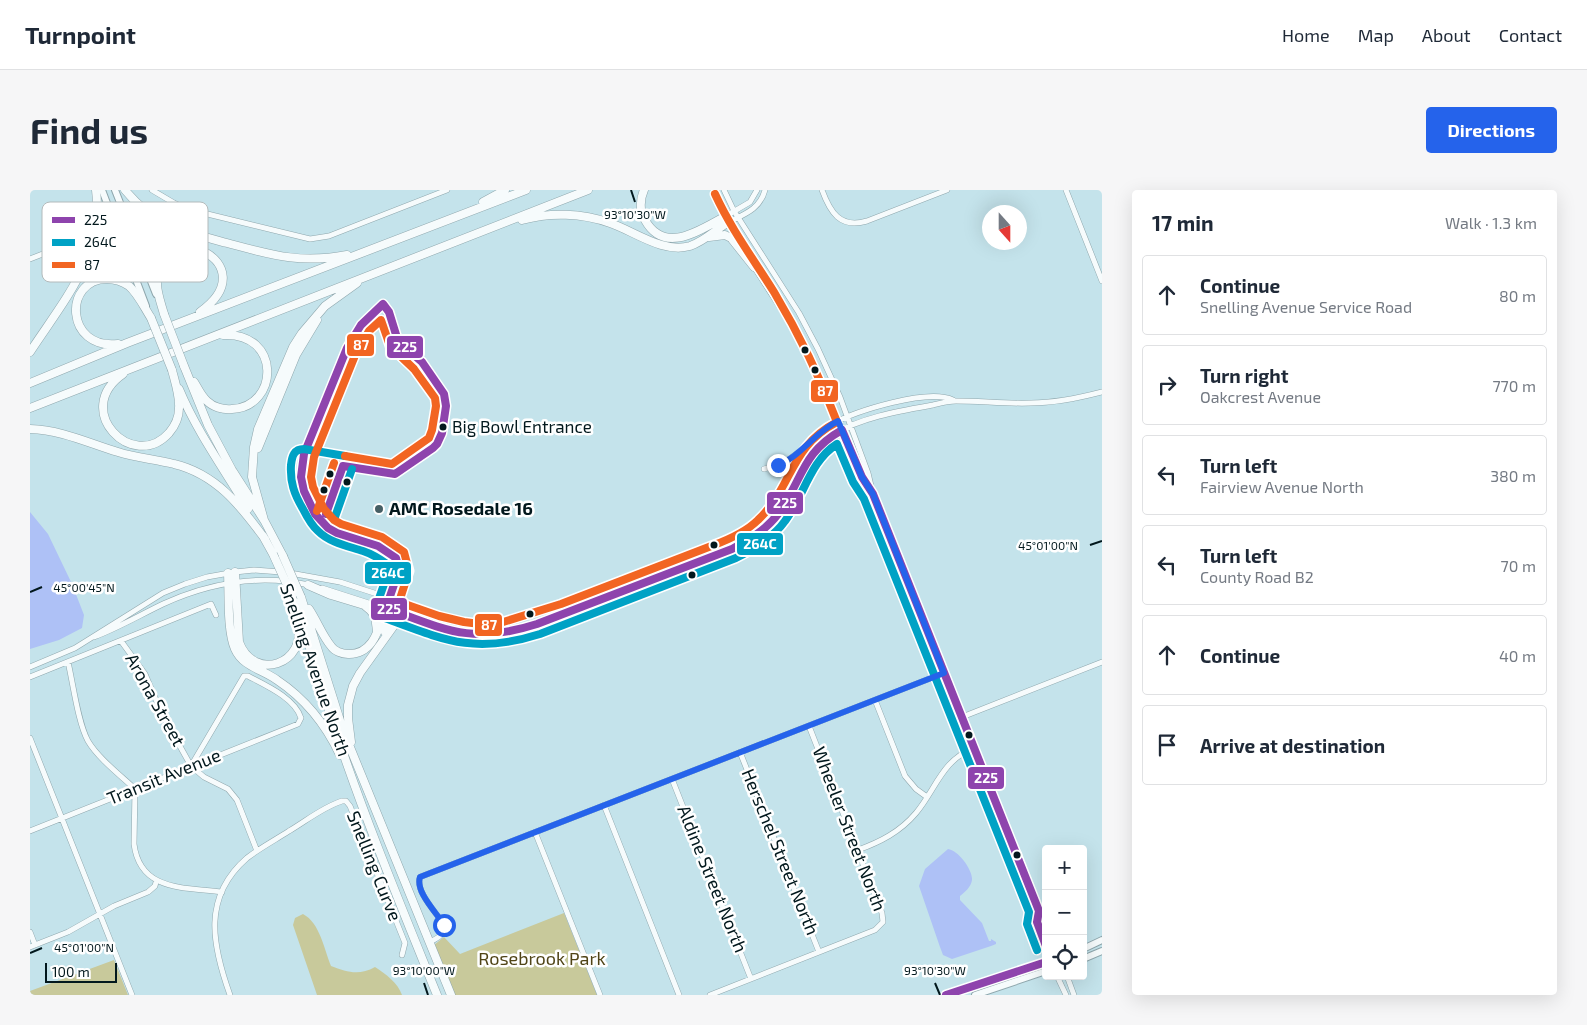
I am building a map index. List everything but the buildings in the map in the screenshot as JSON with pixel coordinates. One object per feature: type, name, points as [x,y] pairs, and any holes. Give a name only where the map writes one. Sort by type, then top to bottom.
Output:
[{"type":"highway","points":[[125,190],[137,202]]},
{"type":"highway","points":[[445,221],[505,190]]},
{"type":"highway","points":[[30,383],[127,343],[526,190]]},
{"type":"highway","points":[[30,408],[588,190]]},
{"type":"highway","points":[[644,190],[641,203],[643,217],[651,229],[663,236],[676,238],[689,236],[728,219]]},
{"type":"highway","points":[[477,233],[540,216],[570,215],[584,216],[610,223],[668,246],[690,246],[707,237],[728,219]]},
{"type":"highway","points":[[707,237],[725,235],[731,238],[754,267]]},
{"type":"highway","points":[[208,237],[280,257],[318,259],[368,250]]},
{"type":"highway","points":[[182,322],[209,305],[220,289],[222,276],[219,266],[208,253]]},
{"type":"highway","points":[[264,520],[254,490],[252,477],[254,447],[258,430],[293,347],[311,321],[335,298],[360,281],[393,265]]},
{"type":"highway","points":[[30,352],[76,282]]},
{"type":"highway","points":[[96,282],[84,290],[76,309],[78,324],[83,333],[93,341],[104,345],[127,343]]},
{"type":"highway","points":[[122,282],[133,290],[151,318]]},
{"type":"highway","points":[[157,282],[164,314]]},
{"type":"highway","name":"Snelling Avenue North","points":[[164,314],[208,425],[232,470],[264,520],[282,556],[352,754],[451,995]]},
{"type":"highway","name":"Snelling Avenue North","points":[[151,318],[196,426],[242,499],[298,599],[333,724],[392,885],[437,995]]},
{"type":"highway","points":[[184,366],[202,395],[207,401],[218,408],[236,409],[258,396],[265,385],[268,372],[266,359],[261,351],[251,341],[240,336],[216,336]]},
{"type":"highway","points":[[139,364],[122,374],[112,383],[105,395],[103,408],[105,421],[113,433],[122,440],[135,445],[149,444],[161,440],[174,426],[180,407],[172,370]]},
{"type":"highway","points":[[30,429],[68,435],[120,453],[175,464],[195,471],[216,483],[232,497],[265,539]]},
{"type":"highway","points":[[231,572],[239,642],[246,654],[256,662],[268,665],[279,662],[288,658],[296,648],[299,643],[300,632],[298,599]]},
{"type":"highway","points":[[232,582],[231,636],[238,655],[248,665],[275,678],[306,704],[330,736],[357,791]]},
{"type":"highway","points":[[308,585],[331,595],[364,605],[375,616],[377,635]]},
{"type":"highway","points":[[298,599],[331,647],[338,652],[349,654],[360,652],[370,644],[377,635],[390,609]]},
{"type":"highway","points":[[375,654],[390,609]]},
{"type":"highway","points":[[352,754],[348,718],[350,696],[360,673],[375,654],[393,624],[398,620],[407,618],[430,623]]},
{"type":"main road","name":"Snelling Avenue North","points":[[102,190],[107,202]]},
{"type":"main road","name":"Snelling Avenue North","points":[[115,190],[120,202]]},
{"type":"main road","name":"Snelling Avenue North","points":[[137,282],[151,318]]},
{"type":"main road","name":"Snelling Avenue North","points":[[151,282],[164,314]]},
{"type":"main road","points":[[1087,947],[1102,940]]},
{"type":"main road","points":[[1087,957],[1102,951]]},
{"type":"main road","points":[[946,995],[1042,963]]},
{"type":"main road","points":[[974,995],[1042,972]]},
{"type":"street","points":[[152,190],[171,202]]},
{"type":"street","points":[[208,214],[304,238],[316,239],[329,236],[447,190]]},
{"type":"street","points":[[714,190],[754,267],[802,343],[862,477],[873,494]]},
{"type":"street","points":[[724,190],[734,211],[806,326],[833,381],[868,473],[873,494],[1039,911],[1042,914]]},
{"type":"street","points":[[728,219],[734,211],[750,202],[756,190]]},
{"type":"street","points":[[728,219],[738,217],[754,209],[760,203],[765,190]]},
{"type":"street","points":[[822,190],[834,214],[844,221],[855,223],[867,221],[947,190]]},
{"type":"street","points":[[1066,190],[1102,281]]},
{"type":"street","points":[[30,259],[42,254]]},
{"type":"street","points":[[94,637],[116,629],[159,606],[205,588],[232,582],[277,581],[308,585],[390,609],[465,634],[490,635],[506,633],[558,616],[732,549],[754,536],[778,513],[801,468],[810,456],[826,440],[842,430],[891,412],[953,401],[1032,403],[1082,397],[1102,392]]},
{"type":"street","points":[[764,469],[786,462],[815,436],[838,421],[885,404],[906,399],[933,397],[949,398],[953,401]]},
{"type":"street","points":[[30,667],[75,648],[163,593],[207,577],[231,572],[262,570],[298,574],[340,582],[455,620],[476,624],[511,622],[555,607],[745,532],[760,519],[773,503],[801,450]]},
{"type":"street","points":[[390,598],[390,609]]},
{"type":"street","points":[[390,609],[396,600]]},
{"type":"street","points":[[30,677],[211,604],[216,615]]},
{"type":"street","points":[[555,607],[558,616]]},
{"type":"street","name":"Arona Street","points":[[121,640],[144,674],[162,714],[191,766],[204,777],[222,785],[233,794],[257,850]]},
{"type":"street","points":[[68,662],[88,742],[135,789],[135,851],[141,866],[156,882],[222,892]]},
{"type":"street","points":[[962,717],[1102,662]]},
{"type":"street","points":[[430,942],[440,937],[444,925],[428,904],[419,879],[422,876],[944,673]]},
{"type":"street","name":"Transit Avenue","points":[[30,831],[298,724],[301,718],[299,712],[279,693],[244,676],[191,766]]},
{"type":"street","points":[[875,700],[905,776],[916,789],[927,797]]},
{"type":"street","name":"Wheeler Street North","points":[[808,726],[883,914],[881,926],[875,930],[819,952]]},
{"type":"street","points":[[30,738],[132,995]]},
{"type":"street","points":[[858,850],[882,840],[901,827],[916,812],[954,758],[974,748]]},
{"type":"street","name":"Herschel Street North","points":[[740,752],[819,952]]},
{"type":"street","name":"Aldine Street North","points":[[672,779],[751,979]]},
{"type":"street","name":"Snelling Curve","points":[[230,995],[214,934],[214,924],[222,892],[234,872],[257,850],[342,801],[348,803],[405,943],[402,955]]},
{"type":"street","points":[[604,805],[679,995]]},
{"type":"street","points":[[535,832],[600,995]]},
{"type":"street","points":[[30,932],[33,946],[82,925],[100,914],[148,892],[155,886],[156,882]]},
{"type":"street","points":[[1039,911],[1038,922],[1042,935]]},
{"type":"street","points":[[710,995],[819,952]]},
{"type":"street","points":[[1059,980],[1066,995]]},
{"type":"street","points":[[1068,980],[1074,995]]},
{"type":"green space","name":"Rosebrook Park","points":[[564,913],[597,995],[455,995],[434,945],[444,937],[460,954]]},
{"type":"green space","points":[[303,914],[314,924],[324,944],[331,966],[353,972],[369,970],[375,967],[395,983],[402,995],[317,995],[293,925],[295,918]]},
{"type":"green space","points":[[114,960],[128,995],[30,995],[30,991]]},
{"type":"water","points":[[30,512],[48,534],[72,584],[84,615],[82,628],[59,640],[30,649]]},
{"type":"water","points":[[948,849],[960,857],[972,876],[970,885],[960,896],[960,900],[982,923],[989,941],[991,939],[996,942],[996,944],[991,946],[952,959],[943,955],[919,886],[925,869]]},
{"type":"transit line","name":"87","points":[[345,456],[392,464],[429,438],[432,430],[436,406],[435,398],[414,369],[390,346],[381,320],[369,331],[356,353],[314,457],[311,477],[313,487],[324,509],[334,520],[382,537],[404,552],[409,571],[399,602],[439,616],[464,622],[488,625],[500,623],[561,604],[720,543],[748,528],[769,507],[809,443],[821,432],[837,422],[816,372],[792,324],[774,292],[735,232],[715,194]]},
{"type":"transit line","name":"225","points":[[343,466],[395,474],[433,448],[442,433],[446,406],[444,394],[422,362],[398,341],[389,312],[383,304],[361,325],[347,348],[304,454],[301,477],[304,491],[315,514],[328,528],[337,533],[378,546],[396,558],[399,570],[386,608],[426,623],[460,632],[476,634],[494,633],[537,624],[732,549],[745,542],[763,530],[773,520],[786,502],[810,458],[818,448],[842,430],[862,477],[873,494],[1039,911],[1037,922],[1042,935]]},
{"type":"transit line","name":"264C","points":[[345,456],[304,449],[298,450],[293,456],[291,462],[293,488],[311,524],[323,535],[339,544],[363,551],[387,564],[389,570],[376,607],[377,613],[382,617],[442,638],[477,644],[517,640],[540,634],[750,551],[769,538],[780,527],[792,511],[820,460],[837,444],[853,482],[864,499],[1029,912],[1027,924],[1037,950]]},
{"type":"transit line","name":"87","points":[[317,511],[334,463]]},
{"type":"transit line","name":"225","points":[[326,514],[343,466]]},
{"type":"transit line","name":"264C","points":[[335,517],[352,469]]},
{"type":"transit line","name":"225","points":[[946,995],[1042,963]]},
{"type":"place","name":"Big Bowl Entrance","points":[[443,427]]},
{"type":"place","name":"AMC Rosedale 16","points":[[379,509]]},
{"type":"route","points":[[444,925],[428,904],[418,881],[420,877],[944,673],[873,494],[862,477],[838,421],[815,436],[789,460],[778,465]]}]
